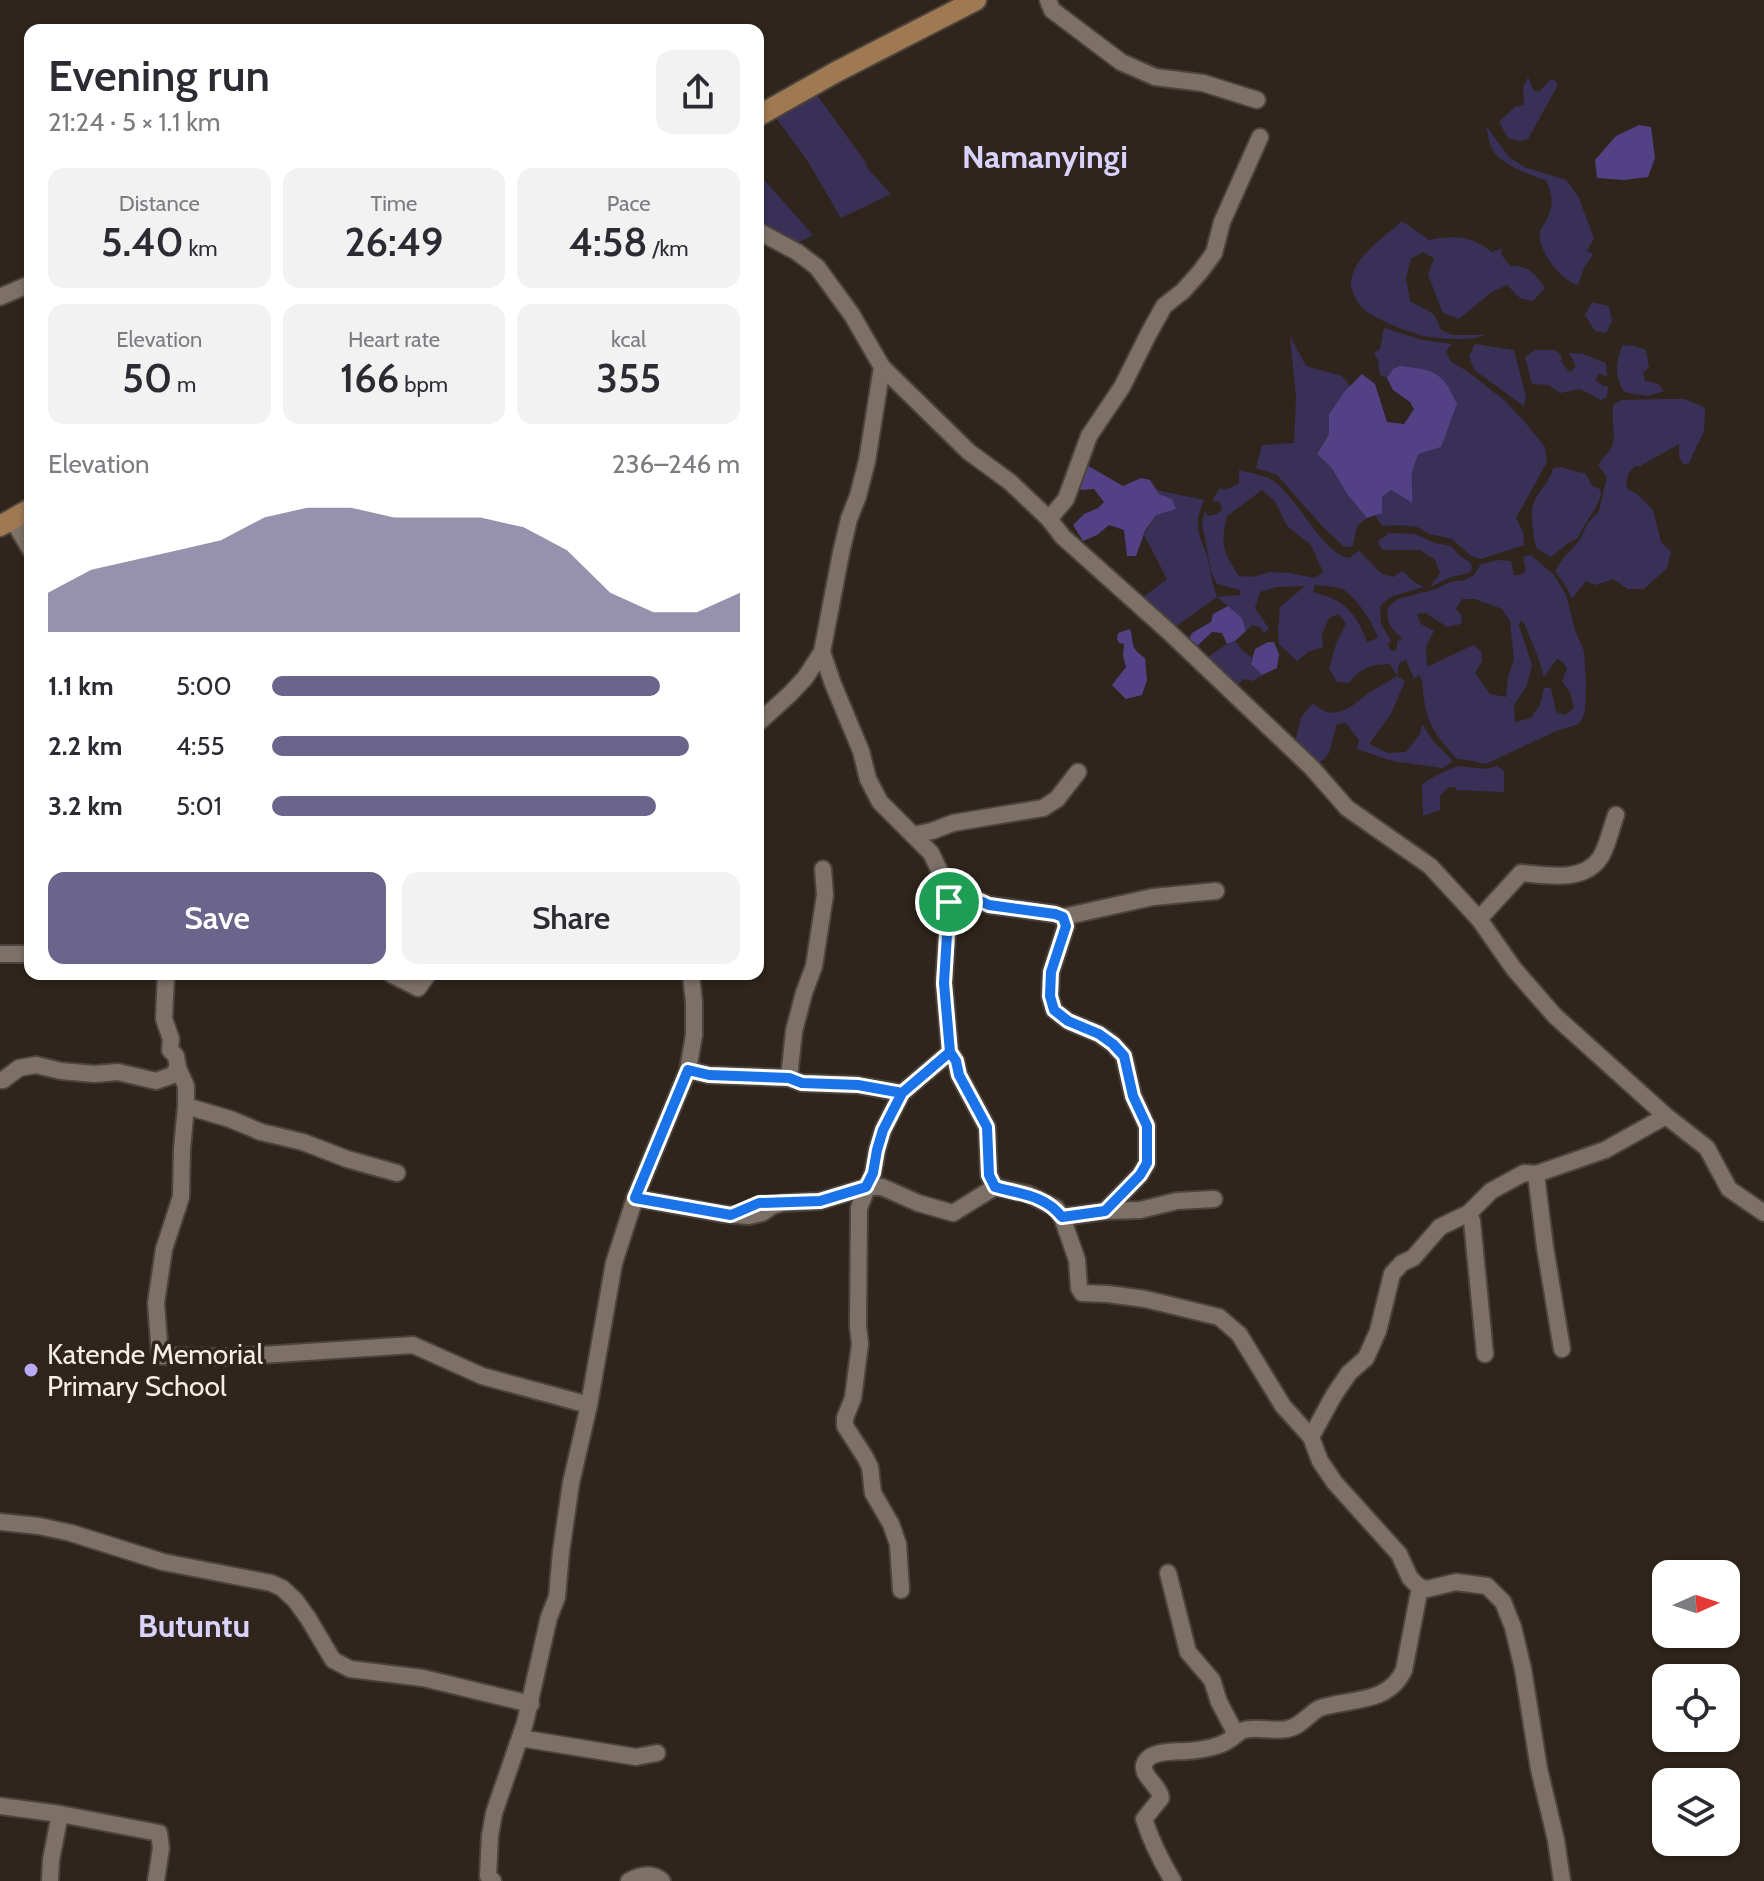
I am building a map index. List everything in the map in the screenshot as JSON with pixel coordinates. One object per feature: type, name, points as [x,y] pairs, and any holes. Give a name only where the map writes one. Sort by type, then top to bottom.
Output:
[{"type":"main road","points":[[764,113],[976,0]]},
{"type":"main road","points":[[6,522],[24,512]]},
{"type":"street","points":[[1048,0],[1052,10],[1121,62],[1155,77],[1203,83],[1257,100]]},
{"type":"street","points":[[1049,519],[1066,499],[1089,436],[1122,387],[1164,306],[1183,291],[1214,253],[1222,222],[1260,137]]},
{"type":"street","points":[[764,234],[817,267],[852,315],[882,367],[969,452],[1010,482],[1049,519],[1063,537],[1168,631],[1312,768],[1347,808],[1430,866],[1479,919],[1514,969],[1555,1016],[1666,1116],[1707,1148],[1729,1189],[1764,1213]]},
{"type":"street","points":[[0,297],[24,287]]},
{"type":"street","points":[[764,718],[805,678],[822,652],[849,519],[867,461],[882,367]]},
{"type":"street","points":[[6,522],[24,542]]},
{"type":"street","points":[[822,652],[861,751],[868,779],[880,802],[931,853],[941,874],[949,902],[944,983],[950,1052],[987,1127],[989,1175],[995,1187]]},
{"type":"street","points":[[913,835],[964,821],[1043,808],[1057,799],[1078,772]]},
{"type":"street","points":[[1479,919],[1521,873],[1583,873],[1599,859],[1616,815]]},
{"type":"street","points":[[789,1078],[794,1031],[814,966],[825,895],[823,869]]},
{"type":"street","points":[[949,902],[978,900],[989,905],[1063,917],[1153,897],[1216,891]]},
{"type":"street","points":[[1063,917],[1066,926],[1051,972],[1050,996],[1054,1010],[1068,1021],[1099,1034],[1124,1056],[1133,1096],[1147,1126],[1147,1163],[1140,1175],[1105,1211]]},
{"type":"street","points":[[0,954],[24,954]]},
{"type":"street","points":[[166,980],[164,1019],[171,1039],[170,1050],[176,1056],[186,1086],[186,1106],[181,1197],[164,1249],[156,1303],[160,1356],[230,1357],[413,1345],[482,1376],[589,1405]]},
{"type":"street","points":[[403,980],[418,988],[424,980]]},
{"type":"street","points":[[489,1879],[494,1813],[531,1704],[549,1617],[557,1597],[571,1483],[589,1405],[614,1263],[635,1198],[688,1070],[694,1035],[692,980]]},
{"type":"street","points":[[901,1590],[898,1544],[891,1524],[873,1493],[870,1467],[845,1426],[853,1398],[860,1344],[859,1208],[873,1173],[883,1130],[902,1093],[950,1052]]},
{"type":"street","points":[[0,1080],[19,1068],[36,1065],[94,1074],[118,1072],[156,1081],[173,1075],[178,1068]]},
{"type":"street","points":[[688,1070],[709,1075],[858,1085],[902,1093]]},
{"type":"street","points":[[186,1106],[397,1173]]},
{"type":"street","points":[[1311,1437],[1349,1373],[1366,1358],[1378,1331],[1392,1274],[1402,1263],[1413,1258],[1440,1227],[1469,1213],[1491,1191],[1524,1173],[1536,1174],[1605,1150],[1666,1116]]},
{"type":"street","points":[[1536,1174],[1562,1349]]},
{"type":"street","points":[[635,1198],[749,1216],[782,1203],[820,1201],[866,1187],[882,1187],[918,1203],[953,1213],[995,1187],[1028,1194],[1056,1208],[1077,1260],[1082,1293],[1145,1299],[1219,1317],[1239,1334],[1283,1406],[1311,1437],[1320,1461],[1335,1483],[1399,1554],[1410,1578],[1427,1589],[1456,1582],[1487,1586],[1503,1602],[1513,1627],[1523,1669],[1562,1881]]},
{"type":"street","points":[[1062,1217],[1214,1199]]},
{"type":"street","points":[[1469,1213],[1485,1354]]},
{"type":"street","points":[[0,1522],[60,1530],[163,1562],[271,1583],[295,1600],[333,1660],[350,1669],[423,1678],[531,1704]]},
{"type":"street","points":[[1168,1573],[1188,1652],[1212,1680],[1219,1702],[1236,1734]]},
{"type":"street","points":[[1173,1881],[1151,1841],[1144,1819],[1161,1798],[1160,1789],[1145,1774],[1146,1760],[1165,1753],[1227,1742],[1245,1729],[1287,1730],[1320,1708],[1375,1696],[1393,1688],[1404,1670],[1420,1587]]},
{"type":"street","points":[[520,1738],[636,1757],[657,1753]]},
{"type":"street","points":[[0,1806],[159,1833],[161,1848],[156,1881]]},
{"type":"street","points":[[50,1881],[60,1814]]},
{"type":"street","points":[[629,1881],[649,1875],[662,1881]]},
{"type":"shaded area","points":[[1528,77],[1534,91],[1540,91],[1550,80],[1555,80],[1558,85],[1528,139],[1520,141],[1508,138],[1499,122],[1515,107],[1524,105],[1523,87]]},
{"type":"shaded area","points":[[817,95],[867,168],[891,194],[841,218],[807,160],[776,118]]},
{"type":"shaded area","points":[[1639,125],[1651,127],[1655,158],[1648,177],[1624,180],[1597,178],[1595,160],[1616,136]]},
{"type":"shaded area","points":[[1486,126],[1509,157],[1524,167],[1566,180],[1578,196],[1594,238],[1587,251],[1593,254],[1578,285],[1558,271],[1542,248],[1540,231],[1549,216],[1552,201],[1546,180],[1498,157],[1491,146]]},
{"type":"shaded area","points":[[764,180],[813,235],[788,248],[764,233]]},
{"type":"shaded area","points":[[1402,221],[1429,240],[1462,238],[1492,252],[1502,248],[1501,254],[1510,266],[1531,271],[1545,288],[1533,301],[1520,298],[1507,285],[1492,292],[1459,319],[1443,313],[1428,275],[1434,258],[1423,252],[1411,259],[1406,278],[1410,301],[1434,314],[1441,330],[1452,335],[1485,335],[1465,339],[1430,337],[1380,319],[1361,306],[1353,294],[1351,281],[1364,255]]},
{"type":"shaded area","points":[[1592,302],[1609,306],[1612,321],[1606,333],[1595,331],[1585,315]]},
{"type":"shaded area","points":[[1384,328],[1423,340],[1452,344],[1446,351],[1451,362],[1504,400],[1545,447],[1547,462],[1516,518],[1523,531],[1524,545],[1481,559],[1471,556],[1452,539],[1430,534],[1417,527],[1382,526],[1375,515],[1382,513],[1382,496],[1391,490],[1411,503],[1413,489],[1410,470],[1419,454],[1441,447],[1393,369],[1387,378],[1380,375],[1374,353],[1380,349]]},
{"type":"shaded area","points":[[1290,336],[1306,366],[1342,376],[1350,386],[1329,413],[1329,434],[1317,453],[1331,467],[1347,494],[1367,518],[1357,526],[1353,546],[1344,547],[1277,475],[1256,468],[1262,445],[1294,443],[1296,397]]},
{"type":"shaded area","points":[[1475,344],[1514,350],[1526,397],[1524,406],[1474,370],[1469,356]]},
{"type":"shaded area","points":[[1622,345],[1646,350],[1649,368],[1643,372],[1645,381],[1657,383],[1664,391],[1647,396],[1624,392],[1617,369]]},
{"type":"shaded area","points":[[1535,350],[1555,350],[1570,373],[1576,366],[1569,353],[1583,354],[1606,363],[1607,377],[1599,373],[1595,380],[1608,386],[1607,397],[1601,400],[1580,389],[1560,393],[1549,385],[1532,384],[1525,357]]},
{"type":"shaded area","points":[[1400,366],[1436,374],[1447,385],[1457,404],[1441,447],[1419,454],[1415,461],[1412,503],[1391,490],[1382,497],[1382,513],[1367,518],[1347,494],[1331,467],[1317,454],[1329,434],[1329,414],[1362,374],[1375,384],[1387,422],[1404,424],[1414,409],[1410,402],[1393,390],[1387,378],[1393,369]]},
{"type":"shaded area","points":[[1685,399],[1705,408],[1704,431],[1689,463],[1684,465],[1679,457],[1679,444],[1635,466],[1628,474],[1626,488],[1653,510],[1661,542],[1671,551],[1667,568],[1644,589],[1628,589],[1613,579],[1596,585],[1586,581],[1572,599],[1555,571],[1599,511],[1607,477],[1598,465],[1613,443],[1614,404],[1622,400]]},
{"type":"shaded area","points":[[1085,464],[1123,486],[1141,478],[1150,480],[1159,494],[1172,499],[1176,509],[1156,515],[1145,531],[1136,556],[1127,556],[1124,530],[1109,525],[1083,541],[1073,525],[1104,502],[1094,489],[1081,490],[1074,481]]},
{"type":"shaded area","points":[[1553,468],[1585,473],[1601,494],[1578,538],[1551,557],[1536,548],[1532,512],[1534,502]]},
{"type":"shaded area","points":[[1239,470],[1275,482],[1293,500],[1320,537],[1339,554],[1349,558],[1359,551],[1382,574],[1393,577],[1403,571],[1424,587],[1390,597],[1380,607],[1381,624],[1391,640],[1388,644],[1390,650],[1397,649],[1397,642],[1402,638],[1388,621],[1388,607],[1398,599],[1453,581],[1462,581],[1473,576],[1481,564],[1498,560],[1511,561],[1514,575],[1521,575],[1526,570],[1523,557],[1531,555],[1554,575],[1566,595],[1584,651],[1585,712],[1579,724],[1556,731],[1486,764],[1457,759],[1431,724],[1422,680],[1419,675],[1414,679],[1406,660],[1399,663],[1397,676],[1390,664],[1383,664],[1362,670],[1349,683],[1337,682],[1329,668],[1346,623],[1338,614],[1329,618],[1322,634],[1323,647],[1308,652],[1297,661],[1279,644],[1280,607],[1305,586],[1276,587],[1260,592],[1255,608],[1269,629],[1264,633],[1260,627],[1252,625],[1246,631],[1242,618],[1217,597],[1240,595],[1240,590],[1217,584],[1211,571],[1202,523],[1205,511],[1208,516],[1222,510],[1220,502],[1212,501],[1220,488],[1224,490],[1239,484]],"holes":[[[1262,490],[1275,501],[1287,526],[1311,545],[1323,572],[1315,578],[1270,572],[1252,577],[1239,576],[1224,548],[1227,516]],[[1315,585],[1339,588],[1348,593],[1364,611],[1378,638],[1367,642],[1359,623],[1348,609],[1333,599],[1313,592]],[[1462,599],[1475,599],[1502,609],[1510,621],[1514,660],[1506,697],[1490,694],[1475,673],[1482,661],[1481,651],[1473,645],[1427,667],[1426,647],[1434,631],[1421,624],[1417,614],[1426,613],[1447,627],[1461,624],[1462,616],[1456,609]],[[1520,620],[1524,623],[1544,677],[1557,659],[1567,669],[1562,681],[1570,692],[1574,708],[1565,715],[1556,712],[1551,688],[1544,688],[1540,705],[1531,718],[1515,722],[1514,705],[1527,685],[1532,665],[1519,626]]]},
{"type":"shaded area","points":[[1156,490],[1204,500],[1198,526],[1217,597],[1171,630],[1138,601],[1167,579],[1144,535],[1156,515],[1172,499]]},
{"type":"shaded area","points":[[1389,533],[1415,534],[1451,546],[1471,563],[1472,568],[1469,573],[1430,587],[1440,573],[1435,560],[1420,550],[1383,550],[1377,542]]},
{"type":"shaded area","points":[[1228,606],[1242,618],[1246,631],[1235,641],[1227,644],[1222,633],[1212,632],[1196,647],[1187,642],[1192,633],[1211,622],[1213,614]]},
{"type":"shaded area","points":[[1130,629],[1134,648],[1145,658],[1147,680],[1142,695],[1126,699],[1112,685],[1126,667],[1124,644],[1119,643],[1118,633]]},
{"type":"shaded area","points":[[1235,641],[1252,658],[1251,664],[1262,675],[1253,681],[1244,679],[1238,684],[1240,695],[1202,661]]},
{"type":"shaded area","points":[[1274,642],[1279,654],[1277,668],[1262,675],[1251,664],[1255,649]]},
{"type":"shaded area","points":[[1397,676],[1405,681],[1391,714],[1369,744],[1388,753],[1406,752],[1420,734],[1422,724],[1452,760],[1451,763],[1442,768],[1392,761],[1357,749],[1359,740],[1346,723],[1337,724],[1329,753],[1310,767],[1293,750],[1301,717],[1313,703],[1328,712],[1342,711]]},
{"type":"shaded area","points":[[1457,766],[1487,769],[1497,766],[1504,771],[1504,792],[1448,787],[1440,796],[1440,810],[1423,816],[1422,785]]},
{"type":"place","name":"Katende Memorial Primary School","points":[[31,1370]]},
{"type":"district","name":"Namanyingi","points":[[1045,156]]},
{"type":"district","name":"Butuntu","points":[[194,1625]]},
{"type":"route","points":[[949,902],[944,983],[950,1052],[902,1093],[883,1130],[873,1173],[866,1187],[820,1201],[759,1203],[731,1215],[635,1198],[688,1070],[709,1075],[858,1085],[902,1093],[950,1052],[987,1127],[989,1175],[995,1187],[1028,1194],[1056,1208],[1062,1217],[1105,1211],[1140,1175],[1147,1163],[1147,1126],[1133,1096],[1124,1056],[1099,1034],[1068,1021],[1054,1010],[1050,996],[1051,972],[1066,926],[1063,917],[989,905],[978,900],[949,902]]}]
